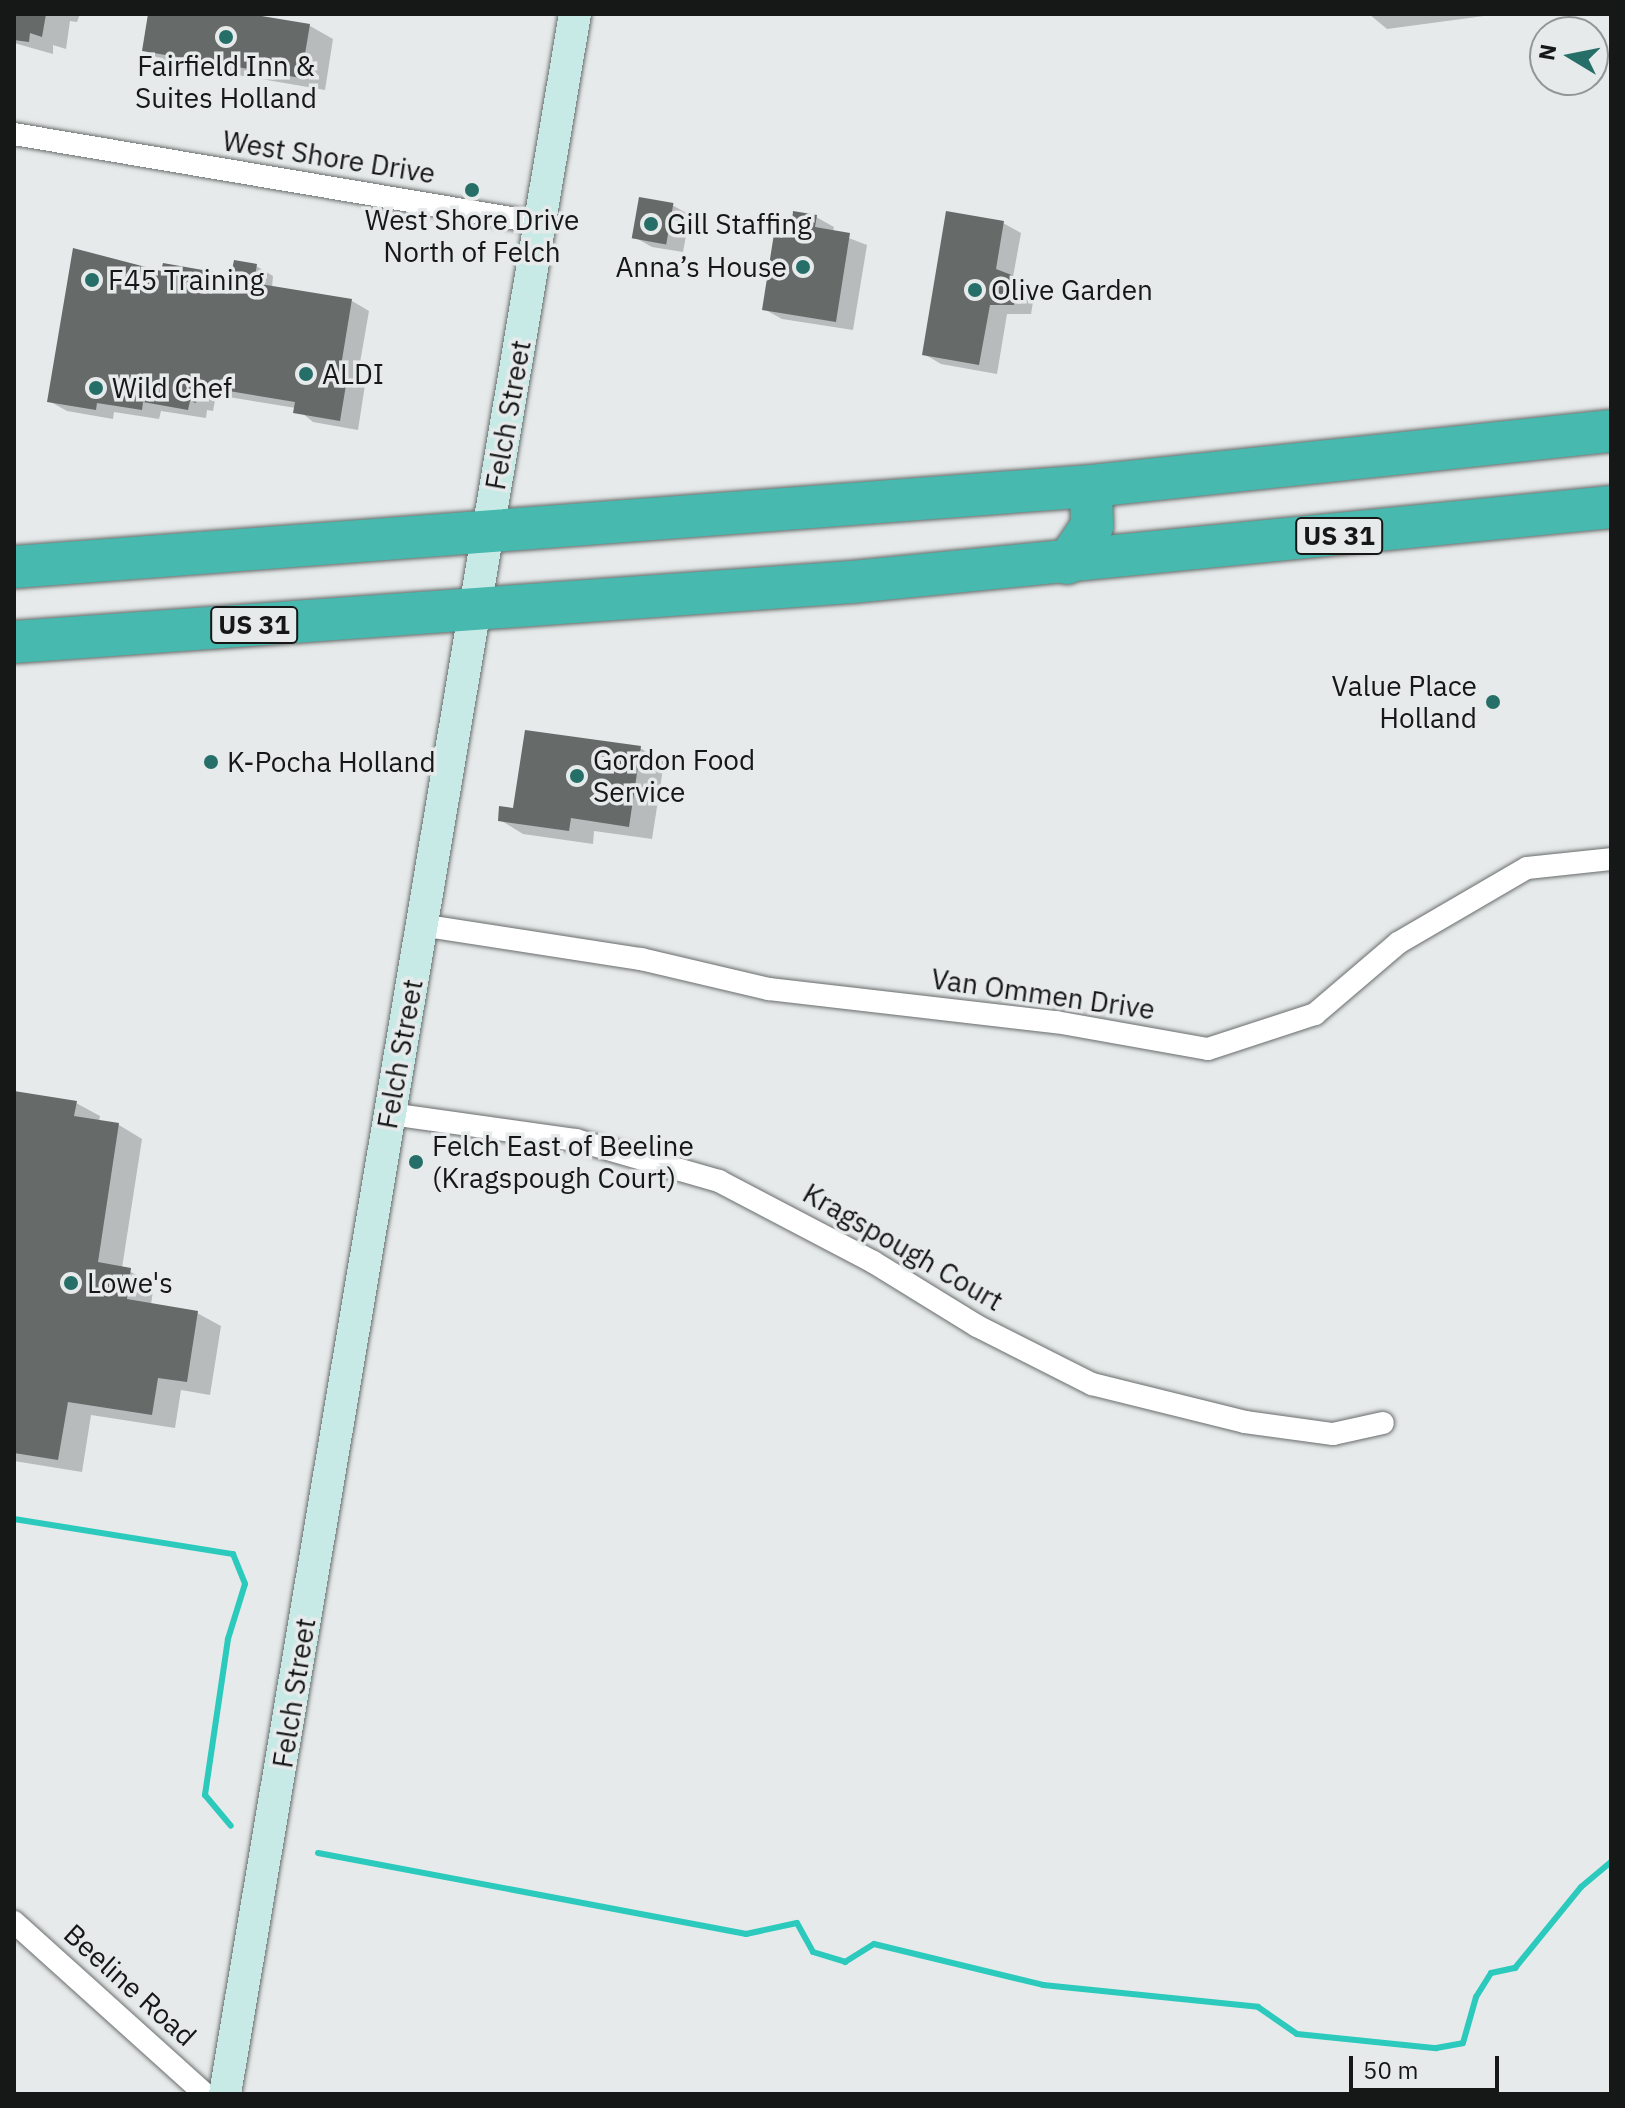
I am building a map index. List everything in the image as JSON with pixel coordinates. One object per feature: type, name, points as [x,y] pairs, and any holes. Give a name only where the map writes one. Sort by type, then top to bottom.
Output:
[{"type":"highway","points":[[14,567],[1091,486],[1611,431]]},
{"type":"highway","points":[[1067,563],[1092,526],[1091,486]]},
{"type":"highway","name":"US 31","points":[[14,642],[475,610],[1067,563],[1611,507]]},
{"type":"street","name":"Felch Street","points":[[225,2094],[575,14]]},
{"type":"street","name":"West Shore Drive","points":[[14,134],[540,223]]},
{"type":"street","name":"Van Ommen Drive","points":[[421,925],[641,959],[769,989],[1056,1022],[1208,1049],[1315,1014],[1398,943],[1527,868],[1611,859]]},
{"type":"street","name":"Kragspough Court","points":[[390,1114],[576,1140],[719,1181],[873,1262],[977,1326],[1092,1384],[1245,1422],[1333,1434],[1383,1423]]},
{"type":"street","name":"Beeline Road","points":[[14,1922],[205,2094]]},
{"type":"building","points":[[14,14],[46,14],[42,37],[30,33],[29,42],[14,40]]},
{"type":"building","name":"Fairfield Inn & Suites Holland","points":[[148,14],[250,14],[310,24],[301,78],[142,51]]},
{"type":"building","points":[[639,197],[673,203],[666,244],[632,238]]},
{"type":"building","points":[[793,211],[817,215],[815,227],[850,233],[836,322],[762,310],[776,221],[792,223]]},
{"type":"building","name":"Olive Garden","points":[[946,211],[1004,221],[996,269],[1019,278],[1014,305],[990,305],[979,365],[922,355]]},
{"type":"building","points":[[73,248],[161,271],[163,263],[231,275],[234,260],[257,264],[254,283],[352,299],[340,372],[348,373],[340,421],[293,413],[295,402],[199,386],[196,403],[190,401],[188,410],[143,402],[142,410],[97,403],[96,410],[47,402]]},
{"type":"building","name":"Gordon Food Service","points":[[525,730],[641,746],[629,827],[571,818],[569,831],[498,821],[499,806],[513,808]]},
{"type":"building","name":"Lowe's","points":[[14,1091],[77,1101],[74,1116],[119,1123],[98,1262],[131,1268],[127,1299],[198,1311],[187,1382],[158,1378],[152,1415],[68,1402],[58,1460],[14,1453]]},
{"type":"waterway","points":[[14,1519],[233,1554],[245,1584],[228,1639],[205,1795],[231,1826]]},
{"type":"waterway","points":[[318,1853],[746,1934],[797,1923],[813,1952],[845,1962],[874,1944],[1043,1985],[1258,2007],[1297,2034],[1436,2048],[1463,2043],[1476,1997],[1491,1973],[1515,1968],[1581,1887],[1611,1862]]},
{"type":"place","name":"Fairfield Inn & Suites Holland","points":[[226,37]]},
{"type":"place","name":"West Shore Drive North of Felch","points":[[472,190]]},
{"type":"place","name":"Gill Staffing","points":[[651,224]]},
{"type":"place","name":"Anna’s House","points":[[803,267]]},
{"type":"place","name":"F45 Training","points":[[92,280]]},
{"type":"place","name":"Olive Garden","points":[[975,290]]},
{"type":"place","name":"ALDI","points":[[306,374]]},
{"type":"place","name":"Wild Chef","points":[[96,388]]},
{"type":"place","name":"Value Place Holland","points":[[1493,702]]},
{"type":"place","name":"K-Pocha Holland","points":[[211,762]]},
{"type":"place","name":"Gordon Food Service","points":[[577,776]]},
{"type":"place","name":"Felch East of Beeline (Kragspough Court)","points":[[416,1162]]},
{"type":"place","name":"Lowe's","points":[[71,1283]]}]
